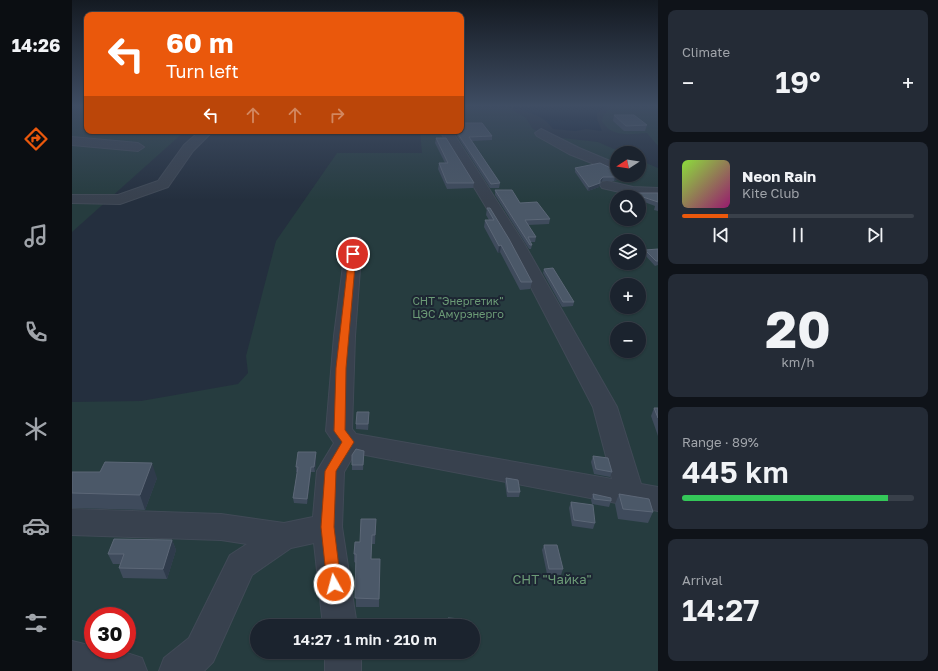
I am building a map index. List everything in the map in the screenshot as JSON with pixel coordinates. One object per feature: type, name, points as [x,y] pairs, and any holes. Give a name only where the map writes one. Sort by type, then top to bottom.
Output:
[{"type":"street","points":[[72,199],[120,200],[163,184],[188,148],[200,137]]},
{"type":"street","points":[[450,137],[517,245],[605,407],[630,493]]},
{"type":"street","points":[[548,137],[574,151],[610,166]]},
{"type":"street","points":[[72,141],[138,147]]},
{"type":"street","points":[[646,182],[658,187]]},
{"type":"street","points":[[607,185],[633,191],[658,192]]},
{"type":"street","points":[[354,242],[348,289],[341,376],[339,431],[348,442],[658,499]]},
{"type":"street","points":[[339,619],[327,527],[330,471],[348,442]]},
{"type":"street","points":[[72,522],[221,527],[284,536],[327,527]]},
{"type":"street","points":[[177,671],[201,650],[241,565],[284,536]]},
{"type":"street","points":[[72,659],[129,671]]},
{"type":"street","points":[[342,671],[343,659]]},
{"type":"green space","points":[[72,137],[178,137],[72,232]]},
{"type":"green space","name":"СНТ \"Энергетик\" ЦЭС Амурэнерго","points":[[421,137],[557,137],[598,142],[610,147],[610,182],[646,182],[646,163],[658,168],[658,671],[72,671],[72,402],[141,401],[238,384],[248,373],[246,356],[276,241],[337,153],[422,153]]},
{"type":"green space","points":[[651,137],[658,137],[658,146]]},
{"type":"building","points":[[460,137],[469,137],[500,183],[491,184]]},
{"type":"building","points":[[436,138],[446,138],[474,183],[447,183],[439,163],[448,163]]},
{"type":"building","points":[[600,163],[610,168],[610,177],[603,177],[600,180],[600,183],[589,187],[575,168]]},
{"type":"building","points":[[495,190],[512,190],[520,203],[537,202],[550,219],[525,220],[536,237],[528,237],[532,245],[530,245]]},
{"type":"building","points":[[646,193],[658,193],[658,202],[646,198]]},
{"type":"building","points":[[487,208],[490,208],[509,239],[532,282],[521,282],[501,245],[499,246],[485,220],[494,220]]},
{"type":"building","points":[[658,249],[658,261],[656,261],[646,250]]},
{"type":"building","points":[[553,268],[574,302],[563,302],[544,269]]},
{"type":"building","points":[[654,408],[658,408],[658,418]]},
{"type":"building","points":[[357,412],[369,412],[368,424],[356,424]]},
{"type":"building","points":[[356,449],[364,451],[363,465],[352,465],[352,455]]},
{"type":"building","points":[[298,452],[316,452],[314,467],[311,467],[307,499],[293,498],[298,467],[296,467]]},
{"type":"building","points":[[593,456],[608,458],[612,472],[596,469]]},
{"type":"building","points":[[105,462],[152,463],[140,495],[72,493],[72,472],[100,472]]},
{"type":"building","points":[[506,478],[518,480],[520,492],[508,492]]},
{"type":"building","points":[[593,494],[611,498],[611,501],[594,499]]},
{"type":"building","points":[[619,494],[649,499],[653,512],[623,509]]},
{"type":"building","points":[[571,502],[593,505],[595,523],[574,520]]},
{"type":"building","points":[[361,519],[376,519],[375,535],[372,535],[371,559],[380,559],[379,599],[355,598],[356,554],[354,554],[355,542],[360,542]]},
{"type":"building","points":[[114,539],[172,540],[163,569],[119,568],[124,554],[108,554]]},
{"type":"building","points":[[544,545],[557,545],[563,569],[549,569]]},
{"type":"route","points":[[334,584],[327,527],[330,471],[348,442],[339,431],[341,368],[348,289],[353,254]]},
{"type":"park label","name":"СНТ \"Чайка\"","points":[[552,579]]}]
